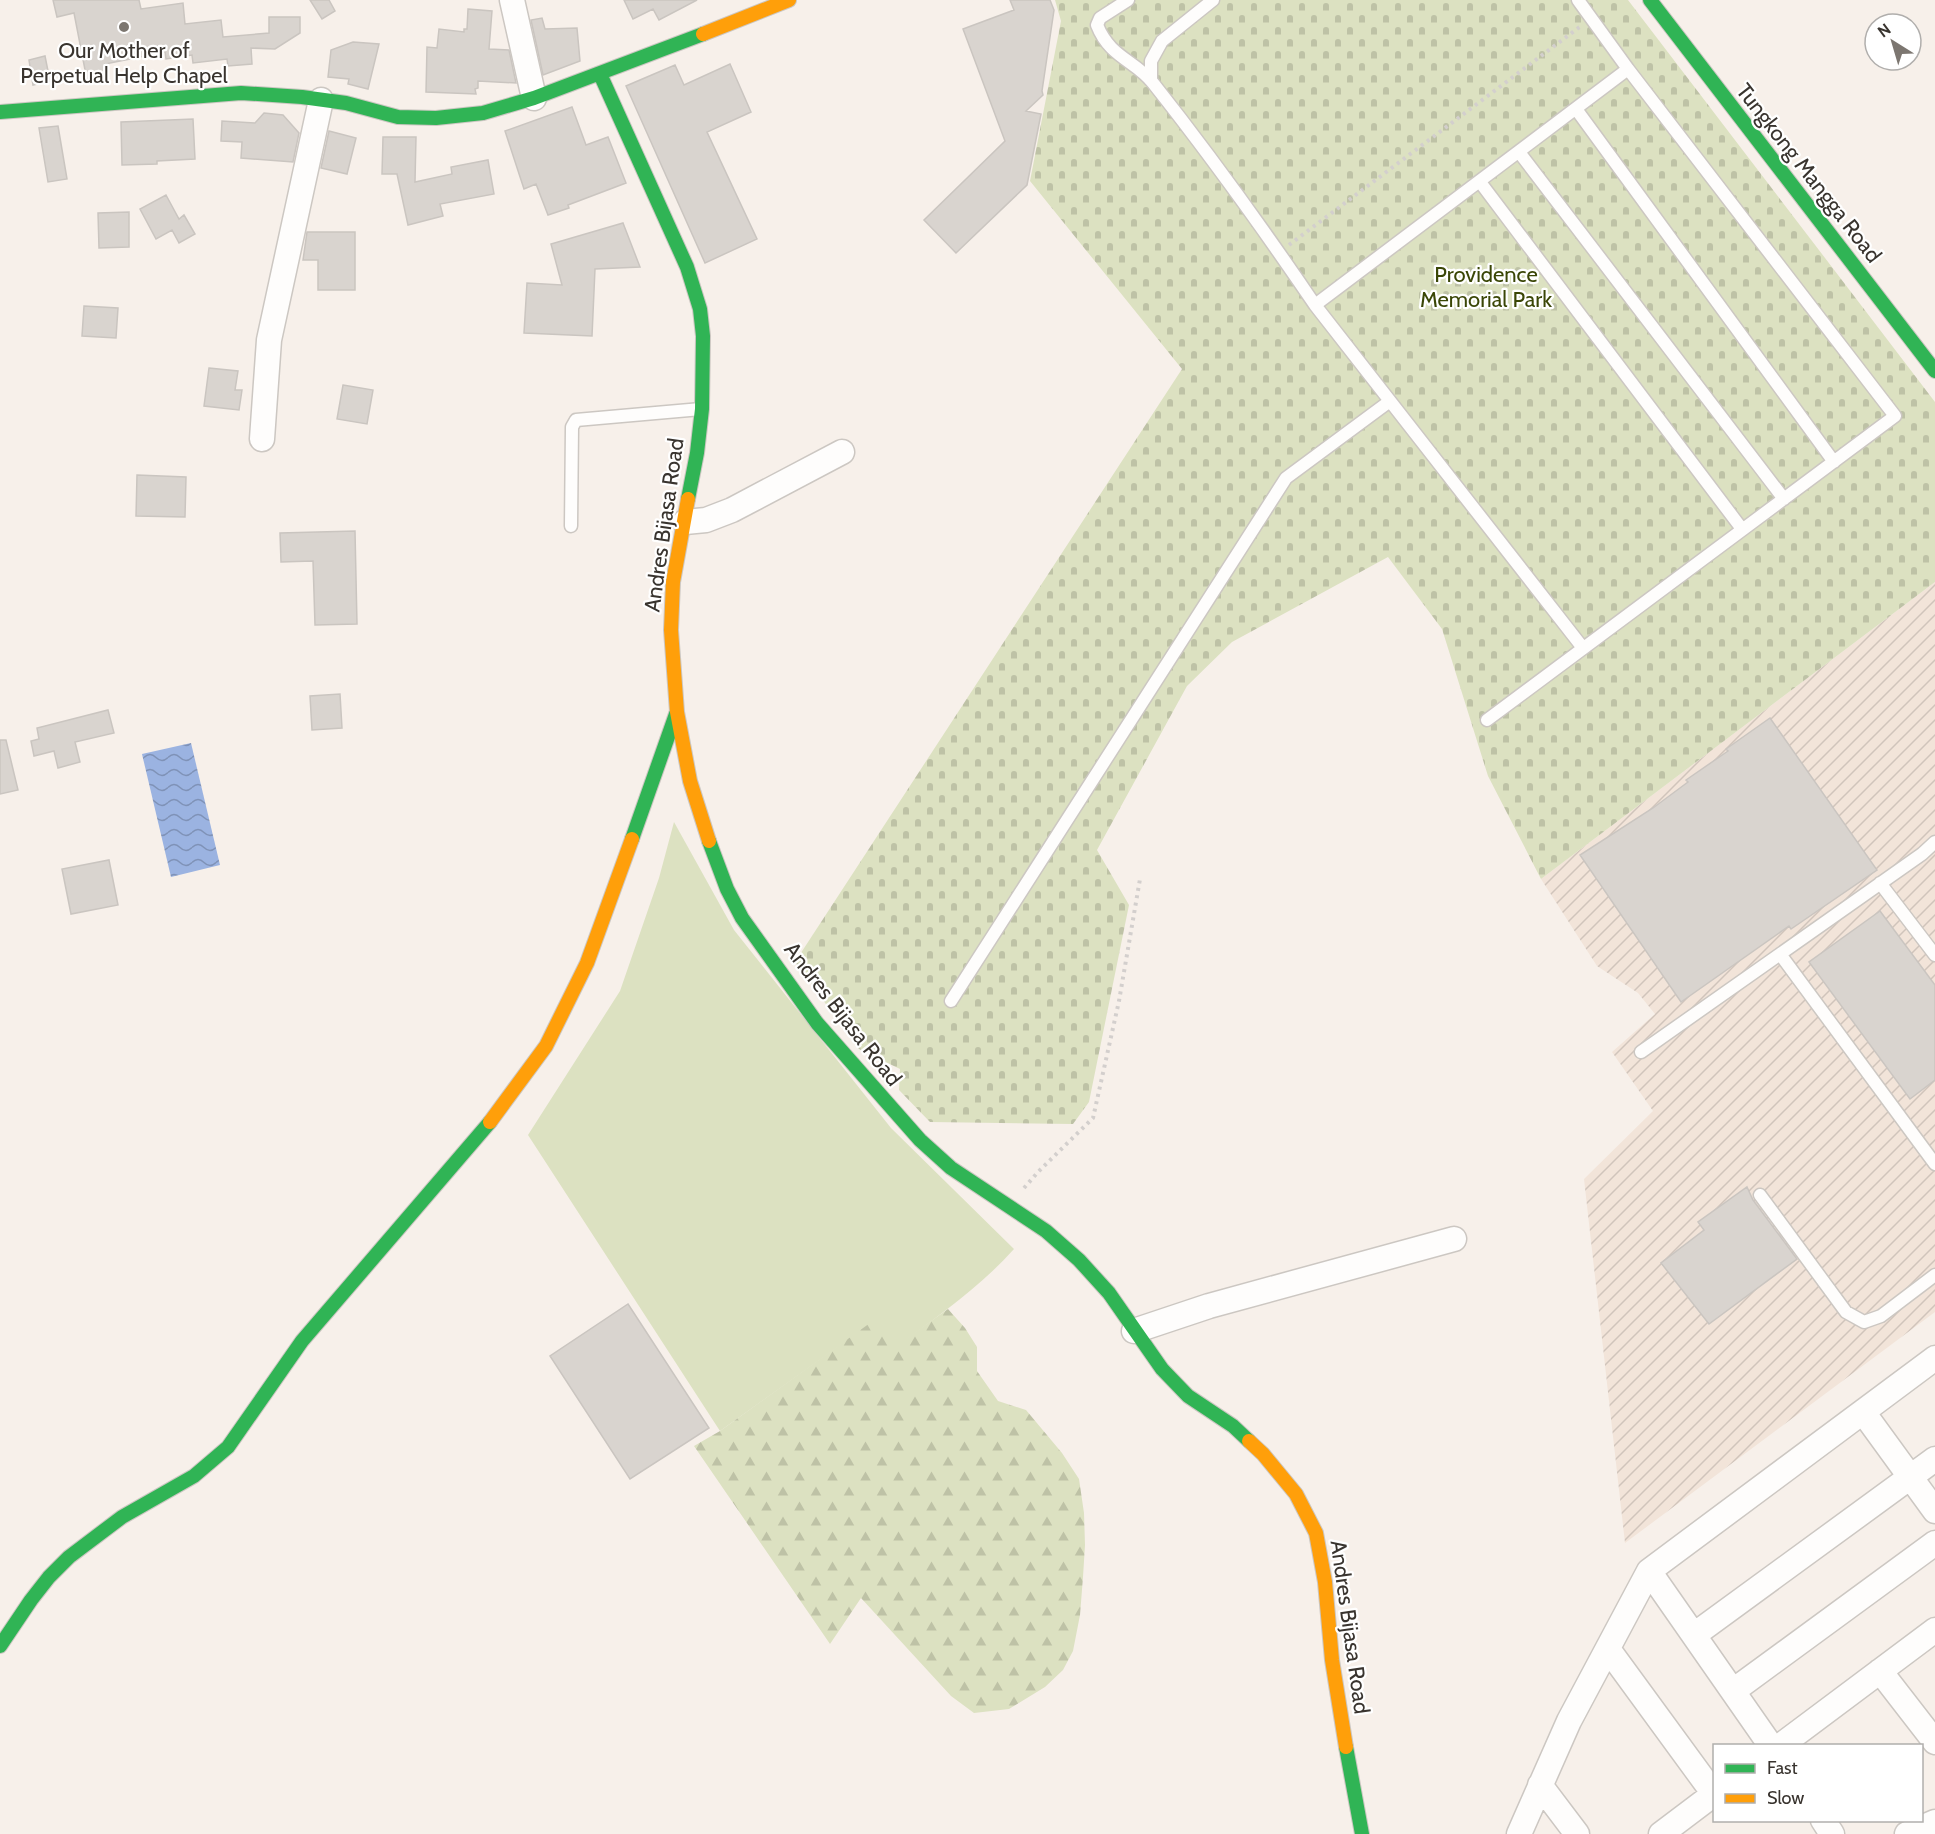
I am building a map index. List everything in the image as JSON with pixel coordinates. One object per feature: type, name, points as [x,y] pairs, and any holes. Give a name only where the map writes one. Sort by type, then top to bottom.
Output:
[{"type":"street","points":[[512,0],[534,98]]},
{"type":"street","points":[[0,112],[241,93],[321,100],[398,117],[436,118],[483,112],[534,98],[600,74],[789,0]]},
{"type":"street","name":"Tungkong Mangga Road","points":[[1650,0],[1935,371]]},
{"type":"street","name":"Andres Bijasa Road","points":[[600,74],[695,287],[700,309],[703,336],[702,409],[697,453],[673,582],[671,630],[677,712],[690,781],[713,855],[727,889],[742,918],[818,1023],[920,1140],[951,1168],[1046,1232],[1079,1260],[1109,1293],[1134,1332],[1162,1369],[1188,1396],[1233,1426],[1263,1454],[1296,1494],[1316,1533],[1325,1582],[1332,1660],[1362,1834]]},
{"type":"street","points":[[262,440],[269,340],[321,100]]},
{"type":"street","points":[[685,522],[705,520],[732,510],[842,452]]},
{"type":"street","points":[[0,1646],[31,1599],[69,1557],[122,1517],[194,1476],[228,1447],[296,1349],[324,1314],[471,1146],[530,1070],[554,1030],[590,953],[609,906],[677,712]]},
{"type":"street","points":[[1134,1332],[1209,1306],[1454,1239]]},
{"type":"street","points":[[1519,1834],[1569,1721],[1649,1571],[1935,1358]]},
{"type":"street","points":[[1863,1412],[1935,1511]]},
{"type":"street","points":[[1694,1635],[1935,1459]]},
{"type":"street","points":[[1733,1691],[1935,1543]]},
{"type":"street","points":[[1649,1571],[1770,1744]]},
{"type":"street","points":[[1783,1744],[1935,1630]]},
{"type":"street","points":[[1608,1649],[1713,1793]]},
{"type":"street","points":[[1880,1671],[1935,1742]]},
{"type":"street","points":[[1540,1785],[1577,1834]]},
{"type":"street","points":[[1661,1834],[1713,1795]]},
{"type":"street","points":[[1907,1834],[1935,1822]]},
{"type":"lane","points":[[1128,0],[1101,18],[1097,26],[1102,39],[1116,54],[1151,80],[1279,252],[1315,306],[1583,648]]},
{"type":"lane","points":[[1151,80],[1151,61],[1162,41],[1213,0]]},
{"type":"lane","points":[[1487,720],[1895,416],[1628,69],[1578,0]]},
{"type":"lane","points":[[1315,306],[1628,69]]},
{"type":"lane","points":[[1576,109],[1834,462]]},
{"type":"lane","points":[[1519,152],[1784,499]]},
{"type":"lane","points":[[1479,182],[1742,529]]},
{"type":"lane","points":[[951,1001],[1286,478],[1390,400]]},
{"type":"lane","points":[[571,526],[572,427],[576,420],[702,409]]},
{"type":"lane","points":[[1641,1052],[1922,854],[1935,842]]},
{"type":"lane","points":[[1881,883],[1935,955]]},
{"type":"lane","points":[[1780,954],[1935,1164]]},
{"type":"lane","points":[[1761,1195],[1846,1312],[1864,1322],[1881,1316],[1935,1275]]},
{"type":"path","points":[[1279,252],[1592,17]]},
{"type":"path","points":[[1008,1207],[1038,1172],[1093,1118],[1119,1001],[1140,879]]},
{"type":"shaded area","points":[[1935,582],[1935,1312],[1625,1543],[1584,1179],[1653,1111],[1612,1052],[1655,1014],[1638,993],[1597,966],[1541,879]]},
{"type":"green space","name":"Providence Memorial Park","points":[[1055,0],[1628,0],[1935,402],[1935,582],[1541,879],[1488,776],[1442,629],[1388,557],[1232,642],[1187,686],[1097,850],[1129,905],[1089,1102],[1073,1124],[930,1122],[899,1090],[900,1069],[859,1049],[795,962],[1182,369],[1030,181],[1061,21]]},
{"type":"green space","points":[[674,822],[734,930],[891,1128],[1014,1249],[974,1288],[900,1344],[877,1319],[720,1431],[528,1135],[620,991],[659,878]]},
{"type":"green space","points":[[948,1309],[965,1328],[977,1347],[977,1371],[998,1401],[1026,1410],[1062,1453],[1079,1479],[1084,1513],[1085,1545],[1080,1615],[1073,1651],[1063,1670],[1045,1687],[1009,1709],[974,1713],[951,1696],[861,1598],[830,1644],[694,1446],[720,1431],[877,1318],[900,1343]]},
{"type":"water","points":[[191,743],[220,865],[171,877],[142,754]]},
{"type":"building","points":[[53,0],[139,0],[141,9],[183,3],[185,24],[221,20],[223,37],[269,33],[269,17],[300,17],[300,33],[275,49],[251,48],[252,64],[228,66],[227,59],[193,63],[192,55],[166,59],[165,52],[105,64],[108,76],[87,80],[74,13],[57,17]]},
{"type":"building","points":[[310,0],[329,0],[335,11],[322,19]]},
{"type":"building","points":[[624,0],[697,0],[659,20],[653,9],[633,19]]},
{"type":"building","points":[[1010,0],[1050,0],[1054,10],[1043,95],[1026,111],[1041,114],[1027,185],[956,253],[924,220],[1005,141],[963,29],[1014,10]]},
{"type":"building","points":[[468,9],[492,11],[489,49],[509,50],[516,83],[478,81],[476,94],[426,92],[427,47],[437,48],[439,29],[464,32],[464,29],[467,29]]},
{"type":"building","points":[[542,18],[545,29],[577,28],[580,61],[543,75],[531,20]]},
{"type":"building","points":[[353,42],[379,44],[368,89],[348,84],[349,79],[328,77],[331,50]]},
{"type":"building","points":[[45,56],[50,81],[33,85],[29,60]]},
{"type":"building","points":[[730,64],[751,112],[707,132],[757,239],[705,263],[626,86],[675,65],[684,85]]},
{"type":"building","points":[[572,107],[586,145],[608,137],[626,183],[548,215],[536,184],[524,189],[505,131]]},
{"type":"building","points":[[264,113],[283,115],[299,133],[293,162],[241,158],[242,142],[221,141],[222,121],[255,123]]},
{"type":"building","points":[[193,119],[195,159],[157,161],[157,164],[122,165],[121,122]]},
{"type":"building","points":[[58,126],[67,179],[48,182],[39,128]]},
{"type":"building","points":[[329,131],[356,138],[347,174],[321,168]]},
{"type":"building","points":[[383,137],[416,137],[415,182],[452,174],[451,167],[488,160],[494,194],[440,204],[443,216],[408,225],[397,174],[382,174]]},
{"type":"building","points":[[166,195],[179,219],[184,215],[195,234],[179,243],[172,230],[156,239],[140,209]]},
{"type":"building","points":[[129,212],[129,247],[99,248],[98,213]]},
{"type":"building","points":[[623,223],[640,267],[595,269],[592,336],[524,333],[527,283],[562,285],[551,244]]},
{"type":"building","points":[[307,232],[355,232],[355,290],[318,290],[318,260],[303,260]]},
{"type":"building","points":[[84,306],[118,308],[116,338],[82,336]]},
{"type":"building","points":[[209,368],[238,371],[235,390],[242,390],[239,410],[204,406]]},
{"type":"building","points":[[343,385],[373,390],[367,424],[337,419]]},
{"type":"building","points":[[137,475],[186,477],[185,517],[136,516]]},
{"type":"building","points":[[355,531],[357,624],[315,625],[313,561],[281,562],[280,533]]},
{"type":"building","points":[[340,694],[342,728],[312,730],[310,696]]},
{"type":"building","points":[[108,710],[114,733],[75,742],[80,762],[58,768],[54,751],[34,756],[31,741],[39,739],[37,728]]},
{"type":"building","points":[[1770,718],[1877,870],[1791,929],[1789,926],[1681,1002],[1580,855],[1653,808],[1688,782],[1686,780],[1728,751],[1726,749]]},
{"type":"building","points":[[0,740],[6,740],[18,790],[0,794]]},
{"type":"building","points":[[109,860],[118,905],[71,914],[62,869]]},
{"type":"building","points":[[1880,911],[1935,985],[1935,1080],[1910,1099],[1809,962]]},
{"type":"building","points":[[1747,1187],[1753,1200],[1797,1259],[1709,1324],[1661,1263],[1704,1230],[1698,1222]]},
{"type":"building","points":[[628,1304],[709,1428],[630,1479],[550,1356]]},
{"type":"traffic: fast","points":[[1650,0],[1935,371]]},
{"type":"traffic: fast","points":[[0,112],[241,93],[302,97],[346,103],[398,117],[436,118],[483,113],[534,98],[703,34]]},
{"type":"traffic: fast","points":[[600,74],[687,267],[700,309],[703,336],[702,409],[697,453],[688,499]]},
{"type":"traffic: fast","points":[[632,839],[676,714]]},
{"type":"traffic: fast","points":[[709,841],[727,889],[742,918],[817,1023],[920,1140],[951,1168],[1046,1231],[1079,1260],[1109,1293],[1162,1369],[1188,1396],[1233,1426],[1249,1441]]},
{"type":"traffic: fast","points":[[0,1646],[31,1600],[69,1557],[122,1517],[194,1476],[228,1447],[302,1341],[490,1122]]},
{"type":"traffic: fast","points":[[1346,1747],[1362,1834]]},
{"type":"traffic: slow","points":[[703,34],[789,0]]},
{"type":"traffic: slow","points":[[688,499],[673,582],[671,630],[677,712],[690,781],[709,841]]},
{"type":"traffic: slow","points":[[490,1122],[546,1046],[587,963],[632,839]]},
{"type":"traffic: slow","points":[[1249,1441],[1263,1454],[1296,1494],[1316,1533],[1325,1582],[1332,1660],[1346,1747]]},
{"type":"place","name":"Our Mother of Perpetual Help Chapel","points":[[124,27]]}]
